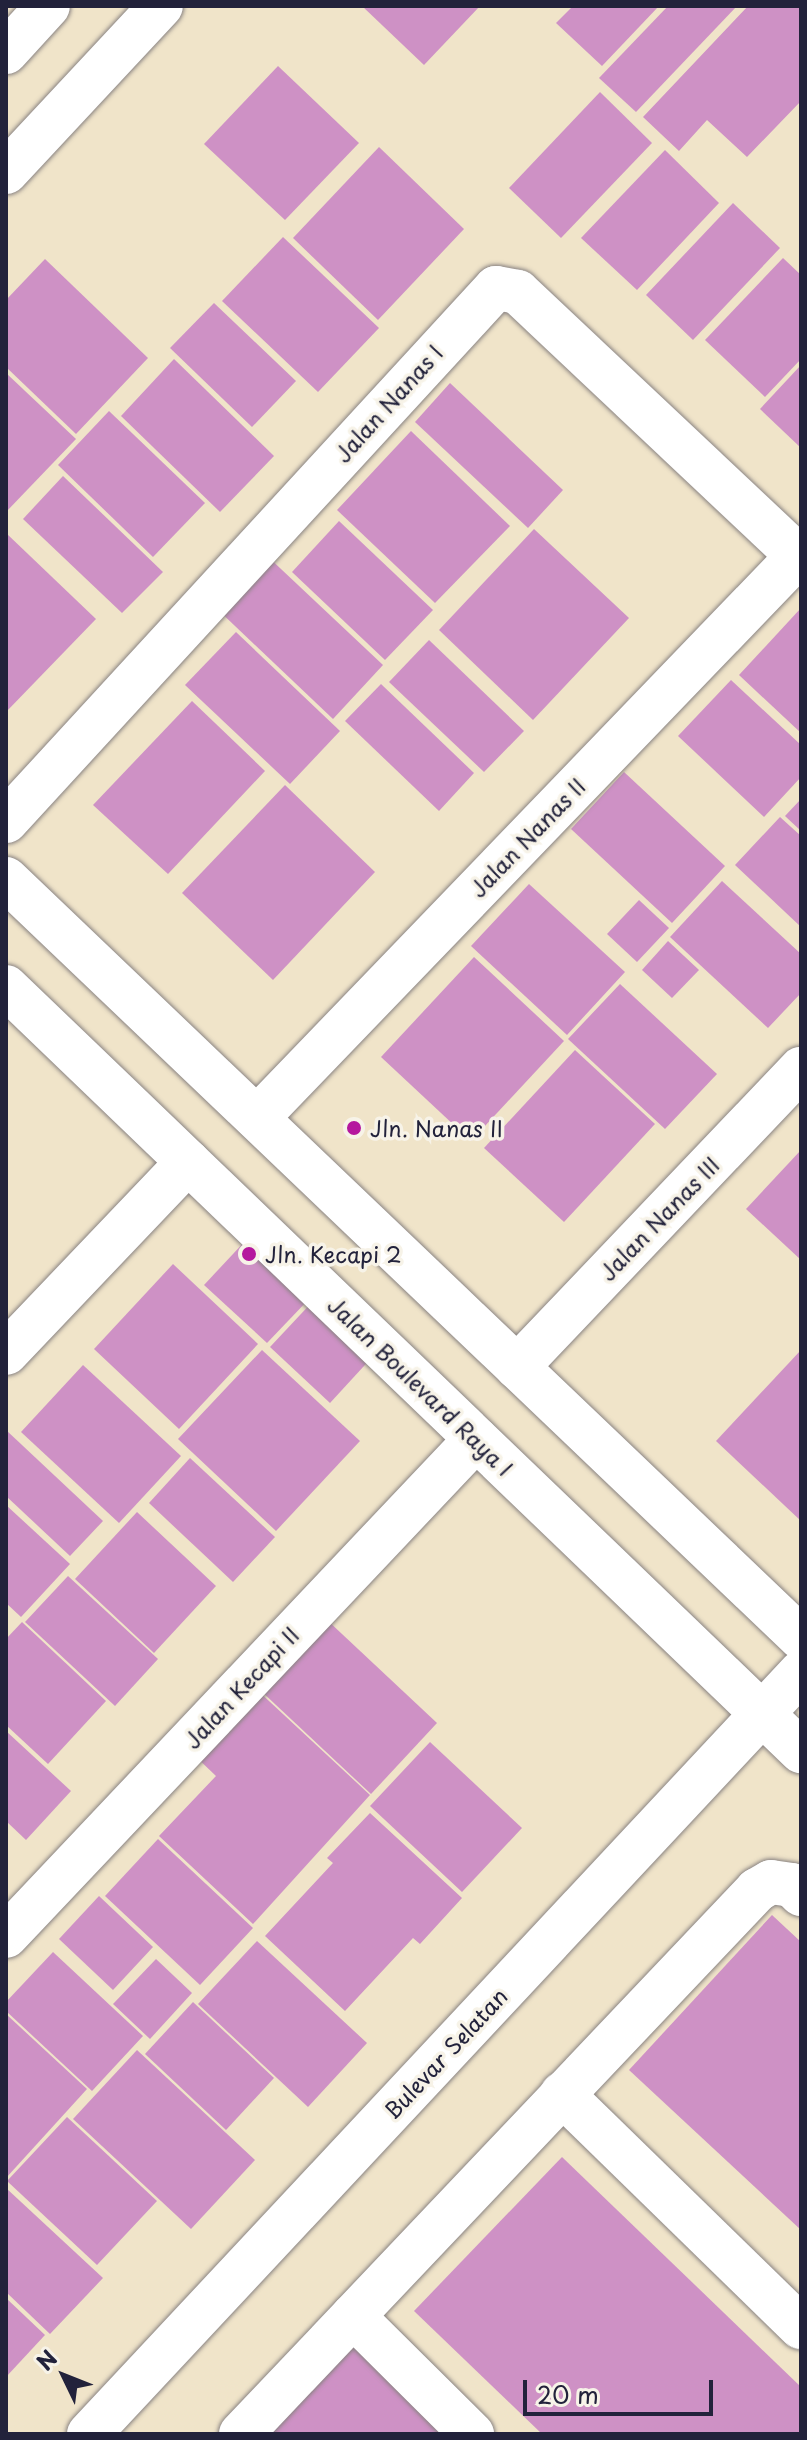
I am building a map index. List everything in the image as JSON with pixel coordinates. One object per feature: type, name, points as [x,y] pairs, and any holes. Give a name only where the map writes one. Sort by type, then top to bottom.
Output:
[{"type":"street","points":[[6,52],[48,6]]},
{"type":"street","points":[[6,172],[161,6]]},
{"type":"street","name":"Jalan Nanas I","points":[[6,821],[496,288],[518,292],[799,558]]},
{"type":"street","name":"Jalan Nanas II","points":[[257,1118],[799,558]]},
{"type":"street","points":[[6,879],[801,1638]]},
{"type":"street","name":"Jalan Boulevard Raya I","points":[[6,987],[801,1751]]},
{"type":"street","name":"Jalan Nanas III","points":[[517,1367],[801,1069]]},
{"type":"street","points":[[6,1353],[188,1162]]},
{"type":"street","name":"Jalan Kecapi II","points":[[6,1936],[476,1439]]},
{"type":"street","name":"Bulevar Selatan","points":[[89,2434],[801,1672]]},
{"type":"street","points":[[241,2434],[757,1890],[771,1882],[792,1885],[801,1894]]},
{"type":"street","points":[[562,2094],[801,2327]]},
{"type":"street","points":[[353,2316],[472,2434]]},
{"type":"building","points":[[362,6],[480,6],[424,65]]},
{"type":"building","points":[[573,6],[659,6],[602,66],[556,23]]},
{"type":"building","points":[[668,6],[737,6],[636,112],[599,78]]},
{"type":"building","points":[[748,6],[801,6],[801,101],[747,157],[707,120],[679,151],[643,117]]},
{"type":"building","points":[[278,66],[359,143],[285,220],[204,144]]},
{"type":"building","points":[[600,92],[652,143],[561,238],[509,188]]},
{"type":"building","points":[[379,147],[464,229],[378,320],[293,238]]},
{"type":"building","points":[[665,150],[719,203],[637,290],[581,238]]},
{"type":"building","points":[[733,203],[780,248],[693,340],[646,295]]},
{"type":"building","points":[[283,237],[379,328],[318,392],[222,301]]},
{"type":"building","points":[[783,258],[801,275],[801,359],[765,397],[705,340]]},
{"type":"building","points":[[45,259],[148,358],[76,434],[6,367],[6,300]]},
{"type":"building","points":[[214,303],[296,381],[252,427],[170,348]]},
{"type":"building","points":[[174,359],[274,456],[220,512],[121,416]]},
{"type":"building","points":[[801,365],[801,448],[760,409]]},
{"type":"building","points":[[6,373],[76,439],[6,512]]},
{"type":"building","points":[[450,383],[563,490],[528,528],[415,422]]},
{"type":"building","points":[[109,411],[205,503],[153,557],[58,465]]},
{"type":"building","points":[[411,431],[510,526],[435,603],[337,510]]},
{"type":"building","points":[[63,476],[163,572],[122,613],[23,519]]},
{"type":"building","points":[[339,521],[433,610],[385,660],[292,572]]},
{"type":"building","points":[[534,529],[629,618],[533,720],[439,630]]},
{"type":"building","points":[[6,533],[96,619],[6,712]]},
{"type":"building","points":[[264,553],[383,665],[333,719],[214,606]]},
{"type":"building","points":[[801,608],[801,733],[739,675]]},
{"type":"building","points":[[236,632],[340,731],[290,784],[185,685]]},
{"type":"building","points":[[429,640],[524,731],[484,772],[389,682]]},
{"type":"building","points":[[731,680],[801,745],[801,777],[764,817],[678,736]]},
{"type":"building","points":[[381,684],[474,773],[439,811],[345,721]]},
{"type":"building","points":[[192,701],[265,771],[168,874],[93,805]]},
{"type":"building","points":[[624,772],[725,866],[672,923],[571,829]]},
{"type":"building","points":[[285,785],[375,872],[273,980],[182,893]]},
{"type":"building","points":[[801,799],[801,831],[785,816]]},
{"type":"building","points":[[780,817],[801,836],[801,927],[735,865]]},
{"type":"building","points":[[722,881],[801,954],[801,993],[768,1028],[670,937]]},
{"type":"building","points":[[529,884],[625,972],[567,1035],[471,946]]},
{"type":"building","points":[[639,900],[669,928],[637,962],[607,934]]},
{"type":"building","points":[[668,941],[699,970],[672,998],[642,970]]},
{"type":"building","points":[[474,957],[564,1041],[471,1141],[381,1057]]},
{"type":"building","points":[[620,984],[717,1074],[665,1129],[568,1039]]},
{"type":"building","points":[[575,1050],[655,1124],[564,1222],[484,1148]]},
{"type":"building","points":[[801,1150],[801,1260],[746,1209]]},
{"type":"building","points":[[247,1239],[310,1298],[267,1343],[204,1285]]},
{"type":"building","points":[[173,1264],[258,1344],[179,1429],[94,1349]]},
{"type":"building","points":[[315,1299],[375,1354],[330,1403],[270,1347]]},
{"type":"building","points":[[262,1350],[360,1441],[276,1531],[178,1439]]},
{"type":"building","points":[[801,1350],[801,1521],[716,1441]]},
{"type":"building","points":[[83,1365],[181,1456],[119,1523],[21,1432]]},
{"type":"building","points":[[6,1430],[103,1521],[70,1556],[6,1496]]},
{"type":"building","points":[[190,1458],[275,1537],[233,1582],[149,1503]]},
{"type":"building","points":[[6,1505],[70,1564],[21,1617],[6,1603]]},
{"type":"building","points":[[137,1512],[216,1586],[154,1653],[75,1579]]},
{"type":"building","points":[[68,1576],[158,1659],[115,1706],[25,1622]]},
{"type":"building","points":[[326,1619],[437,1723],[371,1794],[260,1690]]},
{"type":"building","points":[[22,1622],[106,1701],[48,1764],[6,1725],[6,1639]]},
{"type":"building","points":[[255,1688],[370,1795],[253,1924],[159,1836],[216,1776],[193,1754]]},
{"type":"building","points":[[6,1731],[71,1791],[26,1840],[6,1821]]},
{"type":"building","points":[[430,1742],[522,1828],[462,1892],[370,1806]]},
{"type":"building","points":[[370,1813],[462,1898],[420,1944],[413,1938],[345,2011],[265,1936],[333,1863],[327,1858]]},
{"type":"building","points":[[158,1839],[253,1928],[200,1985],[105,1896]]},
{"type":"building","points":[[99,1896],[153,1947],[113,1990],[59,1939]]},
{"type":"building","points":[[772,1915],[801,1942],[801,2230],[629,2070]]},
{"type":"building","points":[[257,1941],[367,2043],[308,2107],[198,2004]]},
{"type":"building","points":[[53,1952],[143,2036],[92,2091],[6,2011],[6,2002]]},
{"type":"building","points":[[156,1959],[192,1993],[150,2039],[113,2004]]},
{"type":"building","points":[[193,2002],[274,2078],[226,2130],[145,2054]]},
{"type":"building","points":[[6,2014],[87,2089],[6,2178]]},
{"type":"building","points":[[137,2050],[255,2160],[191,2229],[73,2119]]},
{"type":"building","points":[[67,2117],[157,2201],[97,2265],[7,2181]]},
{"type":"building","points":[[562,2157],[801,2387],[801,2434],[542,2434],[414,2311]]},
{"type":"building","points":[[6,2188],[103,2278],[50,2334],[6,2292]]},
{"type":"building","points":[[6,2298],[45,2335],[6,2377]]},
{"type":"building","points":[[345,2335],[449,2434],[251,2434]]},
{"type":"place","name":"Jln. Nanas II","points":[[354,1128]]},
{"type":"place","name":"Jln. Kecapi 2","points":[[249,1254]]}]
